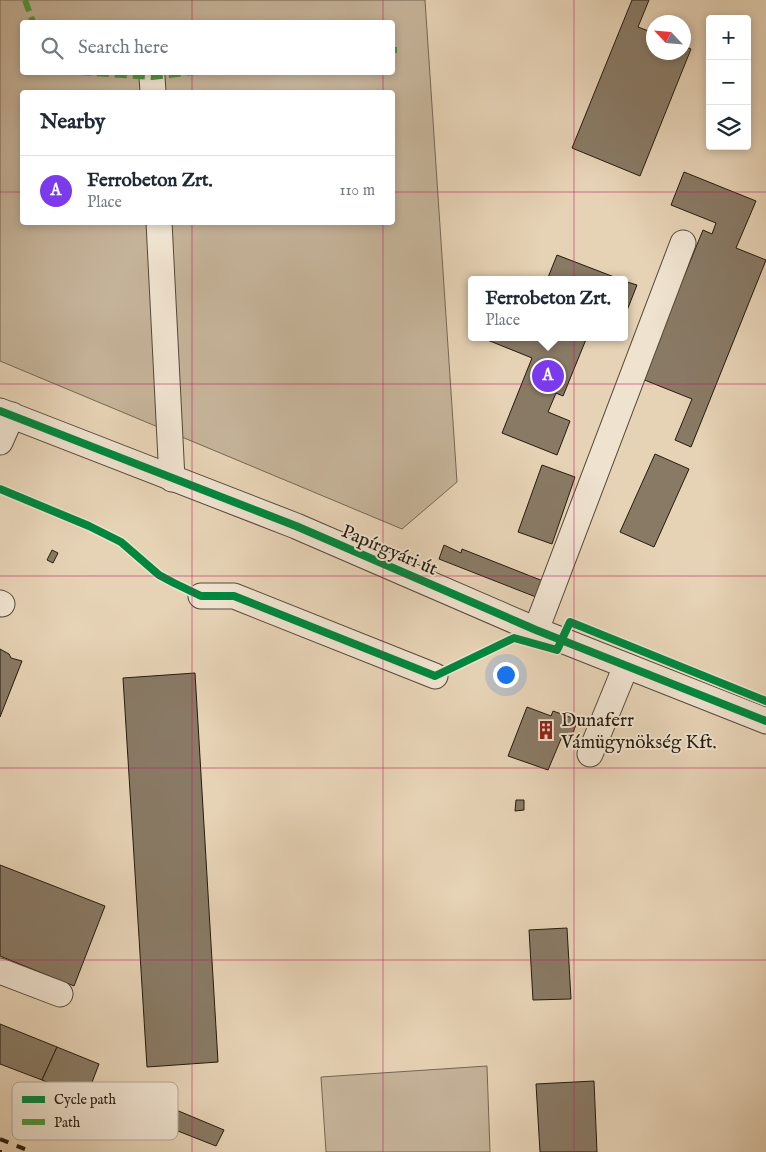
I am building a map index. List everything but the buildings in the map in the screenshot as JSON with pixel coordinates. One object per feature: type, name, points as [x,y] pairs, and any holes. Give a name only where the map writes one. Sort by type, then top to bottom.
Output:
[{"type":"street","points":[[159,225],[172,479]]},
{"type":"street","points":[[536,630],[683,244]]},
{"type":"street","points":[[0,442],[6,413]]},
{"type":"street","name":"Papírgyári út","points":[[6,413],[346,547],[536,630],[766,721]]},
{"type":"street","points":[[201,596],[234,596],[435,676]]},
{"type":"street","points":[[590,754],[626,666]]},
{"type":"street","points":[[0,971],[60,994]]},
{"type":"shaded area","points":[[0,0],[425,0],[457,482],[402,529],[0,361]]},
{"type":"shaded area","points":[[487,1066],[490,1152],[326,1152],[321,1077]]},
{"type":"railway","points":[[0,1139],[32,1152]]},
{"type":"marked path","points":[[25,0],[32,20]]},
{"type":"marked path","points":[[123,75],[152,77],[169,75]]},
{"type":"cycle path","points":[[0,411],[296,526],[536,630],[766,721]]},
{"type":"cycle path","points":[[0,489],[89,526],[121,542],[159,575],[201,596],[234,596],[435,676],[514,638],[557,650],[570,622],[766,701]]},
{"type":"place","name":"Ferrobeton Zrt.","points":[[548,376]]},
{"type":"place","name":"Dunaferr Vámügynökség Kft.","points":[[546,730]]}]
